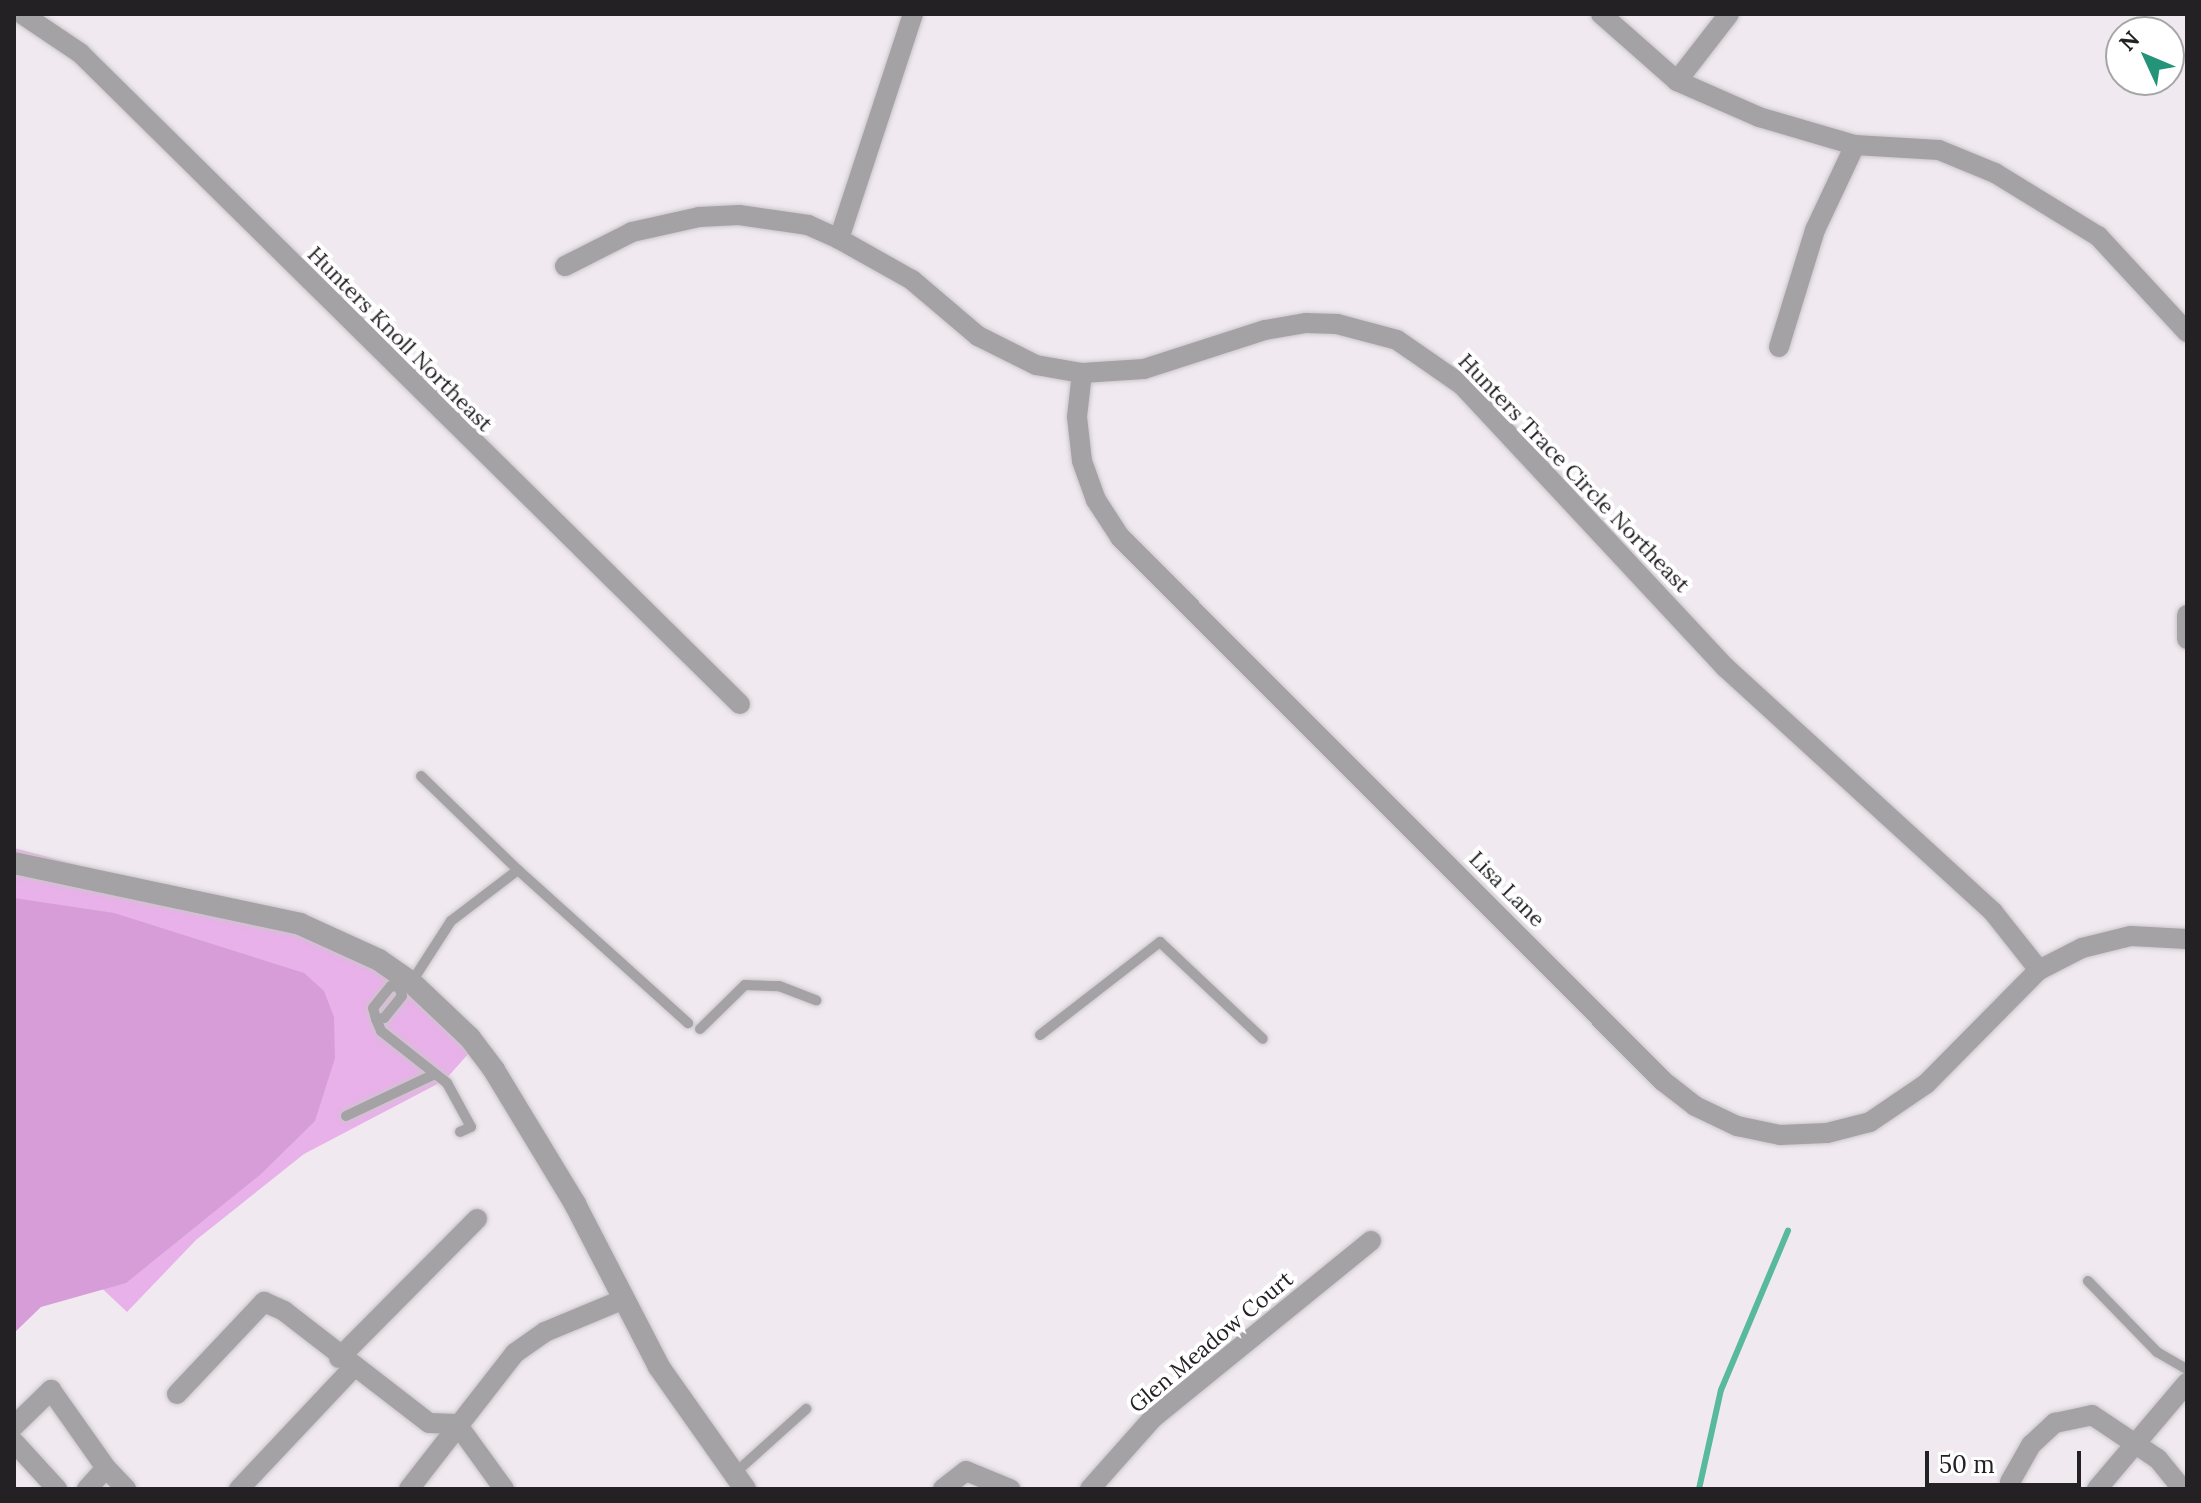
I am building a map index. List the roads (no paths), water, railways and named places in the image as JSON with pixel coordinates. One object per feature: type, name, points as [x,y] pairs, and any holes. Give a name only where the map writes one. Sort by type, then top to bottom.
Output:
[{"type":"street","name":"Hunters Knoll Northeast","points":[[22,14],[58,23],[740,704]]},
{"type":"street","points":[[839,239],[913,14]]},
{"type":"street","points":[[1601,14],[1677,81],[1759,117],[1855,145],[1939,150],[1995,173],[2098,236],[2187,332]]},
{"type":"street","points":[[1677,81],[1729,14]]},
{"type":"street","points":[[1779,347],[1815,230],[1855,145]]},
{"type":"street","name":"Hunters Trace Circle Northeast","points":[[565,266],[632,232],[699,217],[774,218],[839,239],[912,280],[996,348],[1036,365],[1082,373],[1144,369],[1265,330],[1306,323],[1368,330],[1424,354],[1462,385],[1725,667],[1993,912],[2039,970]]},
{"type":"street","name":"Lisa Lane","points":[[1082,373],[1077,417],[1082,461],[1096,500],[1120,537],[1663,1081],[1695,1106],[1737,1126],[1780,1135],[1827,1133],[1870,1122],[1926,1084],[2039,970],[2082,948],[2131,936],[2187,939]]},
{"type":"street","points":[[2187,615],[2187,639]]},
{"type":"street","points":[[14,863],[300,924],[379,960],[470,1038],[494,1070],[575,1204],[659,1367],[740,1481]]},
{"type":"street","points":[[239,1489],[346,1363],[477,1219]]},
{"type":"street","name":"Glen Meadow Court","points":[[1090,1489],[1153,1418],[1371,1241]]},
{"type":"street","points":[[409,1489],[515,1353],[545,1332],[622,1300]]},
{"type":"street","points":[[177,1394],[264,1302],[284,1311],[346,1363],[429,1423],[457,1424]]},
{"type":"street","points":[[2097,1489],[2187,1383]]},
{"type":"street","points":[[14,1426],[51,1390],[106,1468],[126,1489]]},
{"type":"street","points":[[2012,1489],[2010,1482],[2031,1445],[2055,1423],[2092,1415],[2158,1459],[2182,1489]]},
{"type":"street","points":[[457,1424],[504,1489]]},
{"type":"street","points":[[14,1442],[57,1489]]},
{"type":"street","points":[[87,1489],[106,1468]]},
{"type":"street","points":[[943,1489],[966,1471],[1010,1489]]},
{"type":"lane","points":[[421,776],[518,870],[688,1023]]},
{"type":"lane","points":[[460,1132],[471,1127],[435,1074],[381,1031],[373,1008],[391,986],[406,985],[451,921],[518,870]]},
{"type":"lane","points":[[1040,1035],[1160,942],[1263,1039]]},
{"type":"lane","points":[[700,1029],[745,985],[779,986],[816,1000]]},
{"type":"lane","points":[[346,1116],[435,1074]]},
{"type":"lane","points":[[2088,1281],[2157,1352],[2187,1369]]},
{"type":"lane","points":[[740,1481],[806,1409]]},
{"type":"waterway","points":[[1699,1489],[1721,1390],[1788,1231]]}]
